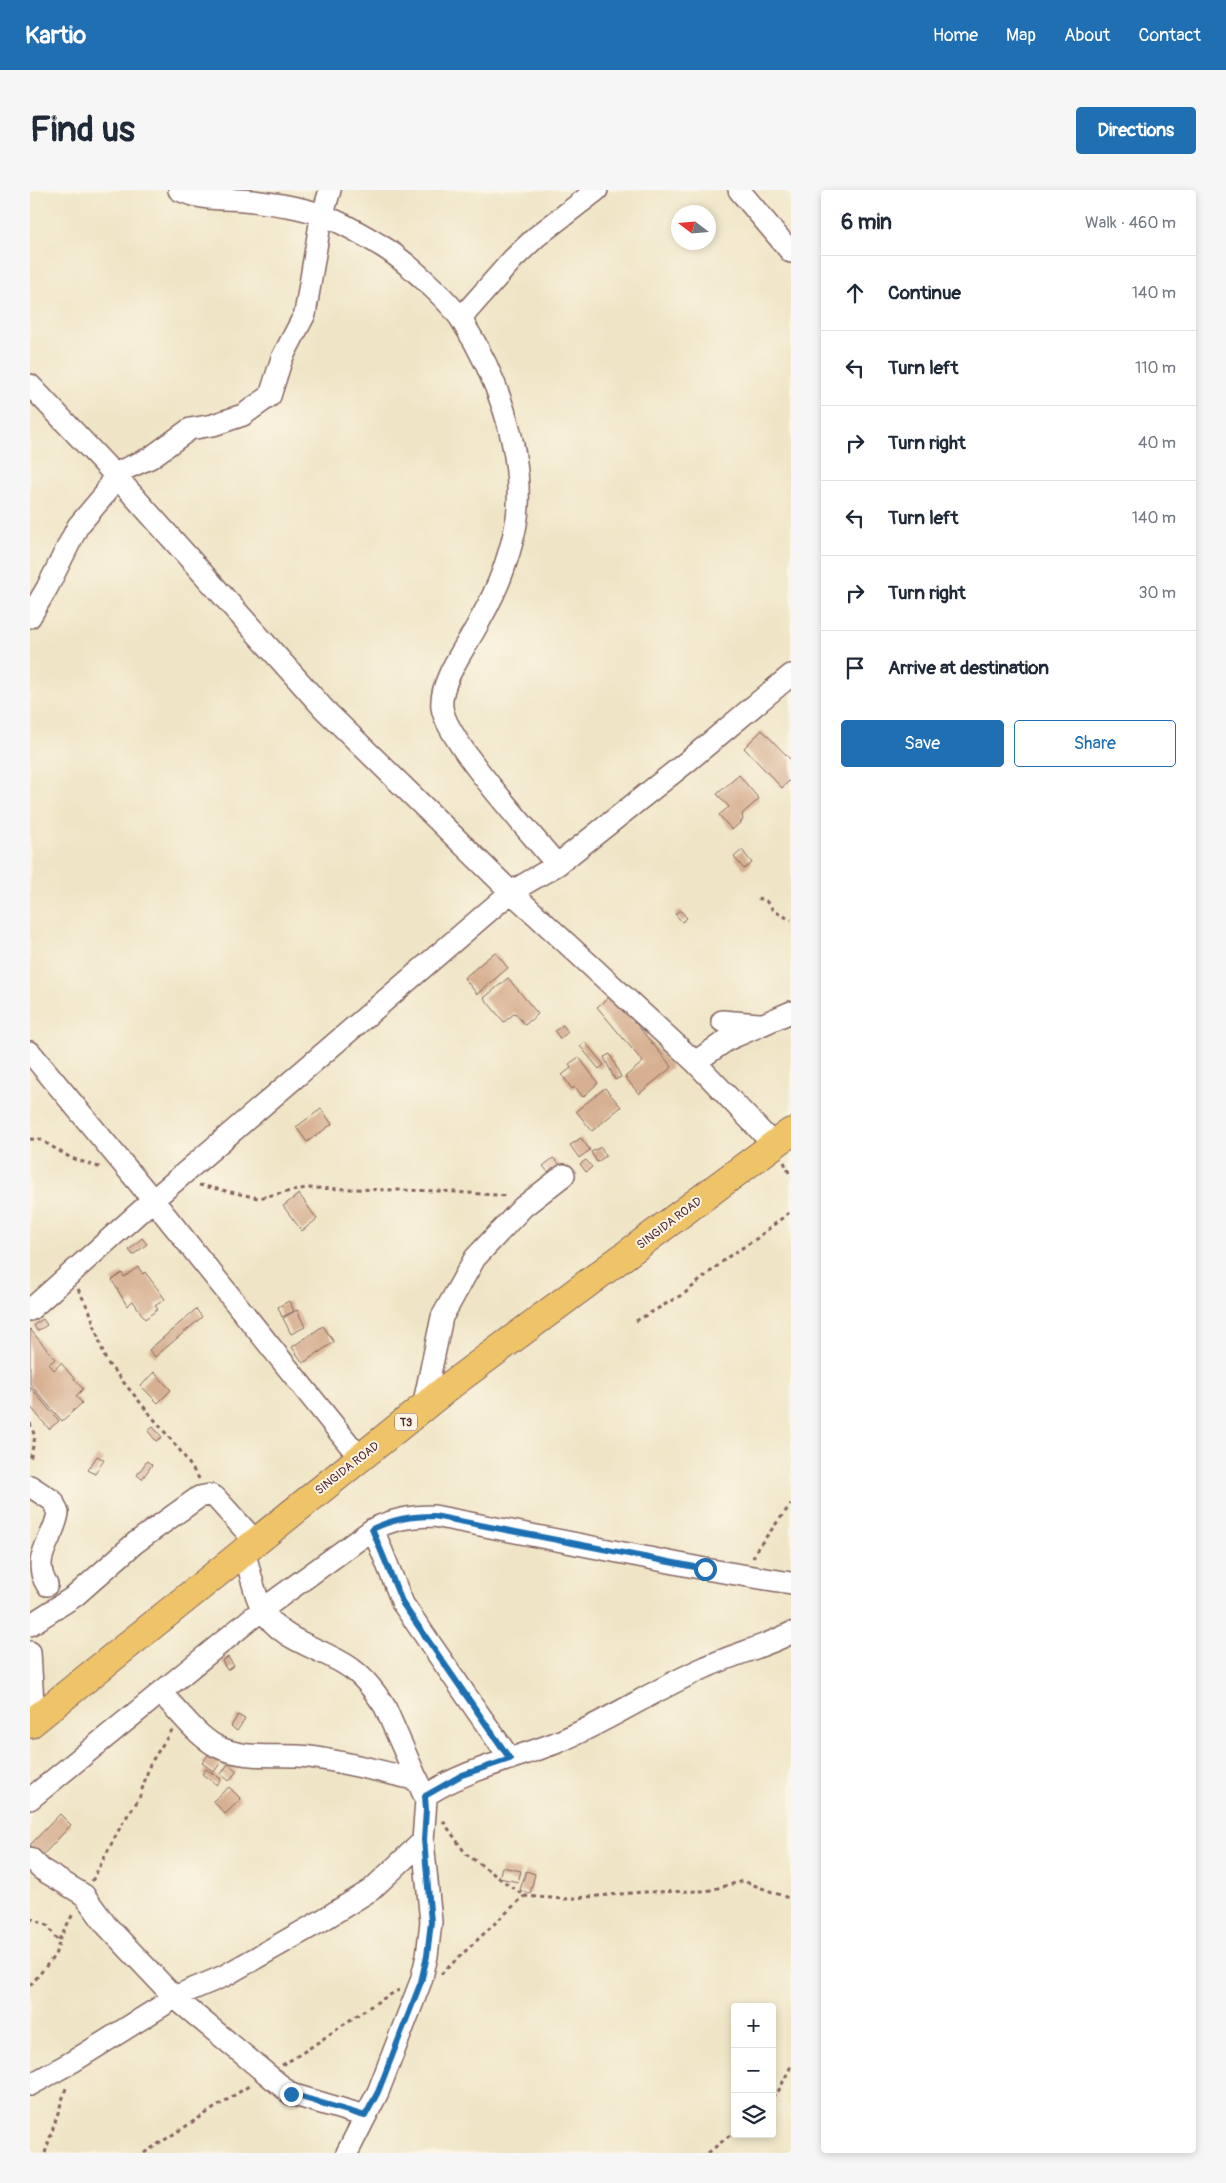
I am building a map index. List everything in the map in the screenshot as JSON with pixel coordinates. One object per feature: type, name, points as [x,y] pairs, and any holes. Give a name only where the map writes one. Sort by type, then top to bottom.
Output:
[{"type":"highway","name":"SINGIDA ROAD","points":[[32,1722],[424,1407],[782,1139]]},
{"type":"street","points":[[179,190],[198,197],[269,203],[322,215],[381,246],[400,259],[461,318],[502,403],[511,439],[517,478],[518,507],[514,532],[503,571],[480,621],[448,678],[443,693],[442,707],[446,721],[459,744],[557,865]]},
{"type":"street","points":[[30,616],[47,588],[78,526],[105,494],[114,474],[150,458],[190,429],[243,415],[270,396],[282,358],[305,314],[322,215],[330,190]]},
{"type":"street","points":[[461,318],[513,259],[536,237],[597,190]]},
{"type":"street","points":[[739,190],[791,252]]},
{"type":"street","points":[[30,385],[114,474],[324,709],[511,892],[695,1062],[782,1139]]},
{"type":"street","points":[[30,1310],[177,1179],[511,892],[557,865],[791,675]]},
{"type":"street","points":[[695,1062],[727,1040],[791,1012]]},
{"type":"street","points":[[722,1021],[762,1024]]},
{"type":"street","points":[[30,1052],[153,1200],[360,1458]]},
{"type":"street","points":[[424,1407],[442,1317],[475,1258],[523,1207],[564,1175]]},
{"type":"street","points":[[30,1486],[53,1501],[58,1513],[38,1564],[38,1584],[75,1596]]},
{"type":"street","points":[[30,1625],[75,1596],[135,1543],[190,1502],[210,1495],[222,1504],[250,1546],[262,1609],[277,1627],[306,1646],[351,1668],[370,1686],[385,1707],[423,1795],[424,1840],[431,1922],[427,1956],[419,1985],[378,2092],[347,2153]]},
{"type":"street","points":[[30,1799],[262,1609],[372,1529],[392,1520],[408,1516],[434,1516],[791,1583]]},
{"type":"street","points":[[372,1529],[403,1604],[510,1759]]},
{"type":"street","points":[[161,1693],[204,1738],[216,1746],[251,1755],[308,1756],[423,1795],[462,1775],[510,1759],[587,1729],[707,1666],[753,1650],[791,1633]]},
{"type":"street","points":[[30,1652],[32,1722]]},
{"type":"street","points":[[30,2085],[72,2062],[175,1998],[224,1976],[321,1921],[371,1890],[424,1840]]},
{"type":"street","points":[[30,1858],[41,1870],[84,1895],[106,1924],[175,1998],[291,2094],[365,2116]]},
{"type":"path","points":[[758,898],[766,901],[774,911],[791,920]]},
{"type":"path","points":[[30,1139],[41,1140],[71,1158],[134,1178]]},
{"type":"path","points":[[177,1179],[258,1198],[306,1188],[442,1190],[535,1198]]},
{"type":"path","points":[[636,1321],[686,1293],[728,1257],[756,1239],[791,1211]]},
{"type":"path","points":[[70,1274],[90,1312],[106,1361],[182,1452],[210,1495]]},
{"type":"path","points":[[30,1423],[36,1437],[30,1460]]},
{"type":"path","points":[[745,1575],[757,1548],[791,1504]]},
{"type":"path","points":[[58,1940],[123,1822],[138,1799],[150,1764],[182,1714]]},
{"type":"path","points":[[423,1795],[466,1854],[524,1896],[564,1899],[643,1892],[707,1891],[743,1880],[791,1900]]},
{"type":"path","points":[[419,1985],[446,1971],[524,1896]]},
{"type":"path","points":[[30,1918],[48,1926],[58,1940],[59,1946],[55,1955],[30,1986]]},
{"type":"path","points":[[45,2153],[64,2098],[72,2062]]},
{"type":"path","points":[[776,2093],[791,2066]]},
{"type":"path","points":[[708,2153],[731,2135]]},
{"type":"building","points":[[762,730],[791,760],[791,779],[782,788],[744,748]]},
{"type":"building","points":[[739,775],[759,799],[742,814],[743,820],[732,830],[719,815],[729,807],[717,794]]},
{"type":"building","points":[[742,850],[752,863],[744,869],[734,857]]},
{"type":"building","points":[[680,910],[687,918],[682,922],[675,914]]},
{"type":"building","points":[[495,952],[508,968],[477,994],[464,978]]},
{"type":"building","points":[[508,978],[538,1014],[525,1025],[515,1013],[504,1022],[484,998]]},
{"type":"building","points":[[612,995],[672,1067],[639,1094],[625,1077],[643,1062],[597,1007]]},
{"type":"building","points":[[563,1025],[568,1032],[560,1039],[555,1031]]},
{"type":"building","points":[[585,1042],[604,1065],[599,1069],[580,1046]]},
{"type":"building","points":[[610,1054],[621,1077],[615,1080],[604,1057]]},
{"type":"building","points":[[579,1057],[598,1083],[583,1097],[575,1087],[572,1089],[562,1075],[571,1068],[569,1064]]},
{"type":"building","points":[[605,1088],[621,1107],[592,1131],[576,1111]]},
{"type":"building","points":[[321,1109],[332,1124],[307,1142],[296,1127]]},
{"type":"building","points":[[581,1138],[590,1150],[579,1158],[570,1145]]},
{"type":"building","points":[[601,1147],[606,1156],[597,1162],[591,1152]]},
{"type":"building","points":[[553,1158],[564,1168],[558,1174],[553,1167],[548,1172],[543,1166]]},
{"type":"building","points":[[586,1160],[592,1167],[586,1172],[580,1164]]},
{"type":"building","points":[[299,1194],[317,1219],[302,1231],[283,1206]]},
{"type":"building","points":[[142,1238],[147,1244],[133,1255],[129,1250]]},
{"type":"building","points":[[138,1267],[143,1274],[145,1272],[165,1299],[155,1306],[158,1309],[145,1319],[133,1301],[127,1306],[112,1280],[122,1273],[124,1277]]},
{"type":"building","points":[[289,1301],[294,1311],[282,1317],[278,1307]]},
{"type":"building","points":[[196,1309],[202,1317],[155,1357],[149,1350]]},
{"type":"building","points":[[297,1310],[305,1327],[291,1334],[283,1318]]},
{"type":"building","points":[[43,1319],[47,1325],[37,1331],[34,1325]]},
{"type":"building","points":[[323,1326],[334,1342],[303,1363],[292,1347]]},
{"type":"building","points":[[30,1329],[55,1359],[49,1364],[54,1370],[61,1363],[83,1389],[76,1396],[82,1403],[62,1421],[30,1384]]},
{"type":"building","points":[[154,1372],[171,1390],[158,1403],[141,1386]]},
{"type":"building","points":[[30,1387],[59,1421],[49,1429],[30,1406]]},
{"type":"building","points":[[153,1427],[162,1437],[156,1441],[148,1431]]},
{"type":"building","points":[[97,1456],[104,1460],[95,1474],[88,1470]]},
{"type":"building","points":[[147,1461],[152,1465],[142,1479],[137,1475]]},
{"type":"building","points":[[228,1657],[234,1666],[227,1670],[222,1661]]},
{"type":"building","points":[[238,1715],[245,1719],[237,1731],[231,1726]]},
{"type":"building","points":[[211,1751],[223,1759],[214,1772],[202,1763]]},
{"type":"building","points":[[228,1764],[237,1771],[229,1781],[221,1774]]},
{"type":"building","points":[[206,1769],[221,1779],[217,1785],[202,1774]]},
{"type":"building","points":[[229,1787],[241,1799],[225,1814],[213,1801]]},
{"type":"building","points":[[60,1814],[71,1825],[41,1857],[30,1845]]},
{"type":"building","points":[[502,1867],[521,1871],[518,1882],[499,1878]]},
{"type":"building","points":[[526,1871],[535,1874],[530,1894],[520,1890]]},
{"type":"route","points":[[291,2094],[365,2116],[378,2092],[421,1982],[430,1940],[431,1922],[424,1840],[425,1796],[462,1775],[510,1759],[403,1604],[372,1529],[392,1520],[408,1516],[434,1516],[571,1541],[705,1569]]}]
